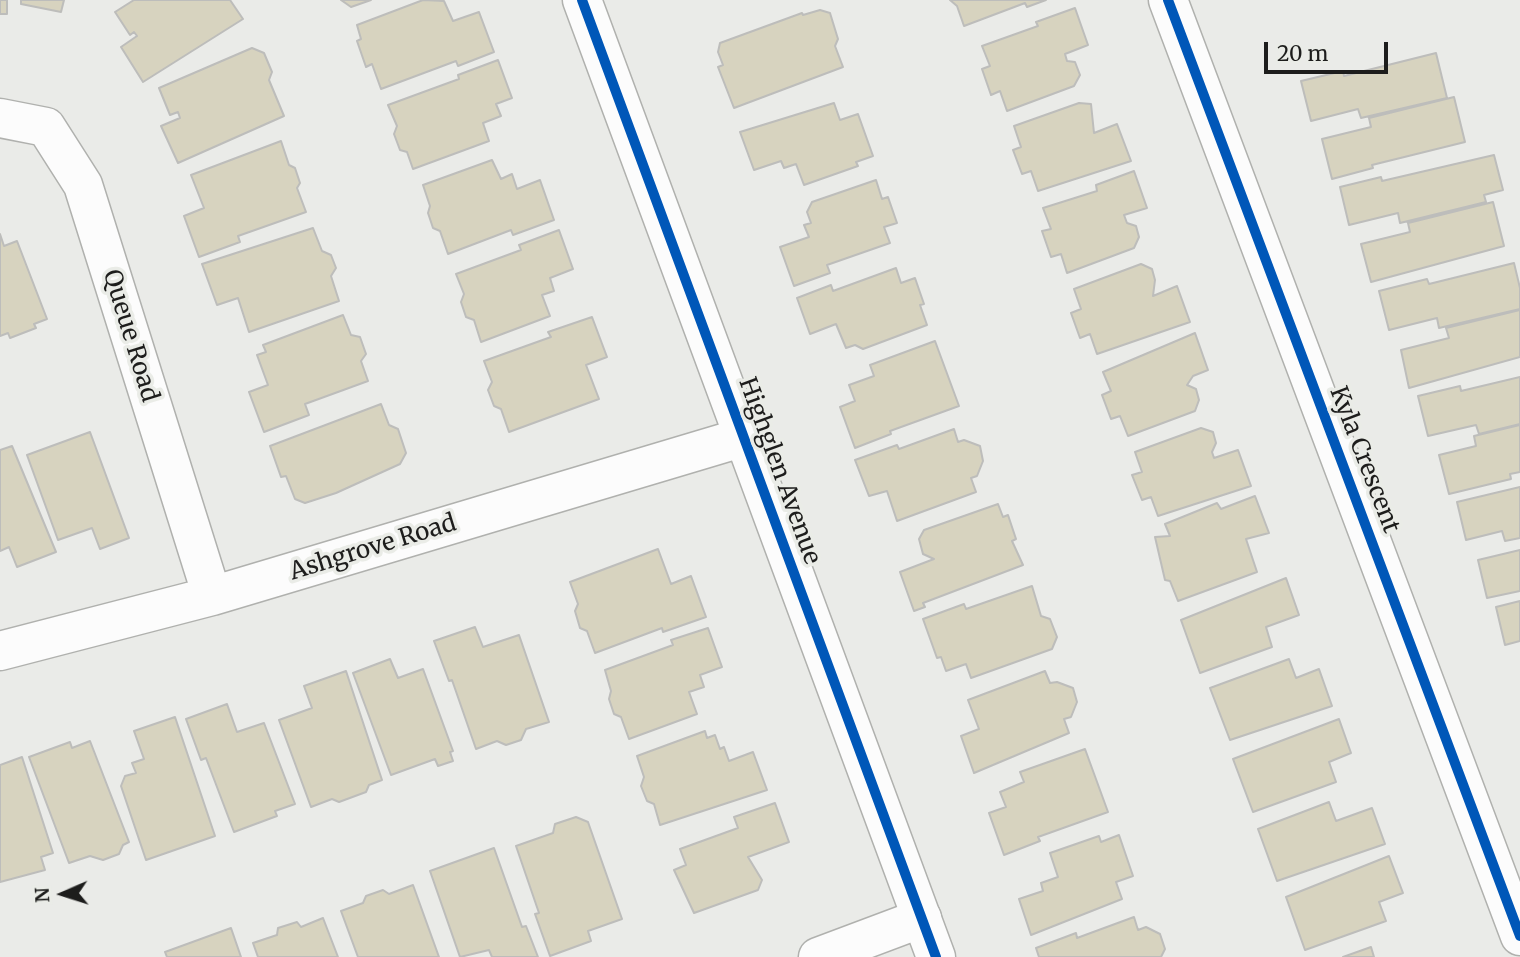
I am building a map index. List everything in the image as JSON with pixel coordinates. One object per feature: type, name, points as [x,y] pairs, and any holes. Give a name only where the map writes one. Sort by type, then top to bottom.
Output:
[{"type":"street","name":"Highglen Avenue","points":[[582,0],[936,957]]},
{"type":"street","name":"Kyla Crescent","points":[[1168,0],[1520,936]]},
{"type":"street","name":"Queue Road","points":[[0,118],[46,127],[83,185],[212,596]]},
{"type":"street","name":"Ashgrove Road","points":[[0,651],[212,596],[744,437]]},
{"type":"street","points":[[818,957],[922,918]]},
{"type":"building","points":[[0,0],[7,0],[7,14],[0,14]]},
{"type":"building","points":[[21,0],[64,0],[61,12],[21,4]]},
{"type":"building","points":[[134,0],[230,0],[243,19],[143,82],[121,47],[137,36],[134,32],[130,35],[115,12]]},
{"type":"building","points":[[341,0],[371,0],[351,7]]},
{"type":"building","points":[[423,0],[444,1],[453,21],[479,12],[494,52],[458,66],[456,61],[381,89],[372,64],[366,67],[357,41],[361,39],[357,25]]},
{"type":"building","points":[[950,0],[1046,0],[1027,7],[1025,3],[964,26],[957,6]]},
{"type":"building","points":[[1075,8],[1088,45],[1065,54],[1067,61],[1075,62],[1080,75],[1074,86],[1007,111],[1000,91],[991,95],[982,69],[990,66],[982,46],[1038,26],[1036,22]]},
{"type":"building","points":[[820,10],[830,13],[838,39],[835,46],[843,67],[734,108],[718,67],[723,65],[718,52],[720,43],[802,13],[803,15]]},
{"type":"building","points":[[252,48],[264,53],[272,72],[269,80],[284,116],[178,163],[161,126],[180,118],[178,112],[170,115],[159,88]]},
{"type":"building","points":[[1436,53],[1447,98],[1361,118],[1358,109],[1311,121],[1301,81],[1343,71],[1344,76]]},
{"type":"building","points":[[498,60],[512,98],[496,104],[501,116],[483,123],[489,141],[413,169],[407,152],[400,150],[394,134],[397,126],[388,105],[459,79],[458,75]]},
{"type":"building","points":[[1454,97],[1465,142],[1372,165],[1373,168],[1332,179],[1322,139],[1371,127],[1369,118]]},
{"type":"building","points":[[834,103],[840,120],[858,114],[873,156],[856,162],[858,166],[804,185],[796,164],[784,168],[781,161],[754,170],[740,132]]},
{"type":"building","points":[[1079,103],[1091,104],[1094,133],[1117,124],[1131,161],[1038,191],[1031,171],[1022,174],[1013,150],[1021,147],[1014,126]]},
{"type":"building","points":[[281,141],[289,165],[295,168],[300,183],[297,188],[306,212],[238,236],[240,242],[199,257],[184,216],[204,208],[191,175]]},
{"type":"building","points":[[1494,155],[1503,190],[1484,195],[1486,202],[1400,223],[1398,213],[1349,225],[1340,187],[1381,177],[1382,181]]},
{"type":"building","points":[[492,160],[501,179],[512,174],[517,189],[540,180],[554,220],[513,235],[511,230],[448,254],[440,231],[433,228],[423,185]]},
{"type":"building","points":[[1134,171],[1147,208],[1124,215],[1127,223],[1136,226],[1139,237],[1134,248],[1067,273],[1061,254],[1051,257],[1042,231],[1051,229],[1043,208],[1097,191],[1096,185]]},
{"type":"building","points":[[876,180],[882,199],[888,197],[897,223],[884,227],[890,243],[827,265],[830,273],[794,286],[780,247],[809,237],[804,225],[811,223],[807,212],[812,202]]},
{"type":"building","points":[[1493,202],[1504,246],[1371,282],[1361,244],[1410,232],[1408,223]]},
{"type":"building","points":[[313,228],[322,251],[331,255],[336,268],[331,276],[339,301],[249,332],[238,298],[217,305],[202,264]]},
{"type":"building","points":[[559,230],[573,269],[550,278],[554,291],[542,295],[550,316],[481,342],[474,320],[466,317],[461,302],[464,294],[456,274],[521,250],[519,245]]},
{"type":"building","points":[[0,234],[4,246],[17,241],[47,319],[34,324],[36,328],[10,338],[8,333],[0,336]]},
{"type":"building","points":[[1514,263],[1520,288],[1520,309],[1439,328],[1437,318],[1389,330],[1379,291],[1427,279],[1429,284]]},
{"type":"building","points":[[1141,264],[1152,269],[1155,280],[1153,296],[1177,286],[1190,322],[1097,354],[1090,334],[1080,338],[1071,313],[1081,309],[1074,289]]},
{"type":"building","points":[[896,268],[901,283],[915,278],[924,304],[920,305],[927,325],[863,349],[855,345],[846,348],[836,324],[810,334],[797,298],[831,285],[833,291]]},
{"type":"building","points":[[1520,310],[1520,357],[1409,388],[1401,350],[1449,338],[1446,328]]},
{"type":"building","points":[[343,315],[351,335],[360,337],[366,354],[361,361],[368,381],[305,404],[309,415],[264,432],[249,392],[268,385],[257,355],[266,352],[263,345]]},
{"type":"building","points":[[592,317],[607,357],[586,365],[599,399],[509,432],[501,409],[494,406],[488,390],[492,382],[484,361],[551,337],[548,332]]},
{"type":"building","points":[[1195,333],[1208,370],[1193,376],[1187,385],[1196,389],[1199,400],[1195,411],[1128,436],[1120,416],[1111,419],[1102,395],[1111,391],[1103,372]]},
{"type":"building","points":[[935,341],[959,406],[890,431],[891,434],[855,448],[840,407],[855,401],[849,385],[874,376],[870,365]]},
{"type":"building","points":[[1520,377],[1520,424],[1479,434],[1476,425],[1428,436],[1418,396],[1460,386],[1461,391]]},
{"type":"building","points":[[381,404],[389,425],[398,429],[406,453],[400,464],[336,493],[305,503],[295,499],[286,476],[281,477],[270,446]]},
{"type":"building","points":[[1520,425],[1520,472],[1510,474],[1511,479],[1449,494],[1439,455],[1476,446],[1474,436]]},
{"type":"building","points":[[1201,428],[1213,432],[1216,443],[1212,452],[1214,458],[1238,450],[1251,486],[1158,516],[1151,497],[1142,500],[1132,475],[1142,472],[1135,452]]},
{"type":"building","points":[[954,429],[958,442],[964,440],[980,446],[983,461],[977,476],[971,478],[976,492],[897,521],[887,491],[869,496],[855,460],[897,445],[899,449]]},
{"type":"building","points":[[90,432],[129,538],[100,549],[92,528],[58,540],[27,455]]},
{"type":"building","points":[[12,446],[56,552],[17,567],[9,547],[0,551],[0,450]]},
{"type":"building","points":[[1520,487],[1520,538],[1505,541],[1502,531],[1466,540],[1457,502]]},
{"type":"building","points":[[1255,496],[1269,533],[1246,539],[1257,572],[1178,601],[1170,581],[1165,580],[1155,537],[1170,536],[1165,524],[1217,503],[1221,509]]},
{"type":"building","points":[[998,504],[1003,517],[1008,515],[1016,539],[1012,541],[1023,565],[923,603],[925,607],[914,611],[900,572],[934,559],[923,554],[919,539],[924,530]]},
{"type":"building","points":[[658,549],[671,584],[691,576],[706,617],[663,632],[662,628],[595,653],[587,631],[580,628],[575,611],[578,604],[570,582]]},
{"type":"building","points":[[1520,550],[1520,591],[1487,598],[1478,560]]},
{"type":"building","points":[[1286,578],[1299,615],[1266,627],[1272,647],[1200,673],[1181,620]]},
{"type":"building","points":[[1032,586],[1041,616],[1050,619],[1057,637],[1052,649],[971,678],[966,664],[946,671],[941,657],[937,658],[923,619],[964,604],[966,609]]},
{"type":"building","points":[[1520,601],[1520,641],[1505,645],[1496,607]]},
{"type":"building","points":[[475,627],[483,647],[519,635],[549,722],[526,729],[521,740],[506,745],[497,741],[476,749],[452,680],[449,681],[434,641]]},
{"type":"building","points":[[708,628],[722,667],[700,675],[704,687],[689,692],[697,714],[629,739],[621,717],[614,714],[605,670],[673,645],[671,640]]},
{"type":"building","points":[[390,659],[398,678],[423,669],[453,751],[450,752],[453,761],[438,766],[435,759],[391,775],[353,673]]},
{"type":"building","points":[[1289,659],[1296,678],[1319,669],[1332,706],[1230,740],[1210,688]]},
{"type":"building","points":[[346,671],[382,780],[369,785],[366,792],[339,802],[332,799],[311,807],[279,720],[312,708],[304,686]]},
{"type":"building","points":[[1045,671],[1050,683],[1057,682],[1073,688],[1077,702],[1071,717],[1064,719],[1069,733],[974,773],[961,736],[979,729],[968,700]]},
{"type":"building","points":[[227,704],[237,732],[264,723],[295,804],[275,811],[277,816],[234,832],[206,758],[201,760],[186,719]]},
{"type":"building","points":[[175,717],[215,836],[146,860],[121,786],[125,776],[136,773],[132,763],[144,759],[134,731]]},
{"type":"building","points":[[1339,719],[1351,753],[1329,762],[1336,782],[1253,812],[1233,759]]},
{"type":"building","points":[[705,731],[707,738],[715,735],[720,749],[724,747],[729,761],[753,752],[767,790],[660,825],[654,804],[647,801],[641,786],[644,777],[637,756]]},
{"type":"building","points":[[90,741],[129,842],[123,845],[119,854],[103,860],[90,856],[69,863],[29,757],[70,742],[72,748]]},
{"type":"building","points":[[1085,749],[1108,812],[1038,837],[1040,841],[1004,855],[989,813],[1006,807],[1000,792],[1024,782],[1020,772]]},
{"type":"building","points":[[22,757],[53,853],[41,857],[45,870],[0,882],[0,765]]},
{"type":"building","points":[[1329,802],[1336,821],[1372,808],[1385,844],[1277,881],[1258,829]]},
{"type":"building","points":[[775,803],[789,842],[748,857],[762,880],[758,890],[694,913],[674,870],[686,865],[680,849],[738,828],[734,817]]},
{"type":"building","points":[[576,817],[588,822],[622,919],[588,931],[591,941],[550,956],[535,914],[539,913],[516,846],[553,833],[555,824]]},
{"type":"building","points":[[1119,835],[1133,876],[1116,882],[1122,899],[1031,935],[1019,899],[1043,891],[1041,883],[1058,877],[1050,853],[1099,836],[1101,842]]},
{"type":"building","points":[[494,848],[522,927],[526,926],[538,957],[492,957],[489,950],[460,957],[430,871]]},
{"type":"building","points":[[1389,856],[1403,893],[1379,902],[1386,921],[1305,950],[1286,897]]},
{"type":"building","points":[[413,885],[439,957],[358,957],[341,911],[363,903],[366,896],[383,890],[389,894]]},
{"type":"building","points":[[1134,917],[1138,930],[1146,927],[1160,934],[1165,949],[1161,957],[1039,957],[1036,948],[1076,933],[1077,938]]},
{"type":"building","points":[[323,918],[338,957],[258,957],[253,943],[277,935],[278,928],[297,922],[301,927]]},
{"type":"building","points":[[231,928],[241,957],[167,957],[165,952]]},
{"type":"building","points":[[1371,947],[1374,957],[1343,957]]},
{"type":"cycle path","points":[[582,0],[936,957]]},
{"type":"cycle path","points":[[1168,0],[1520,936]]}]
